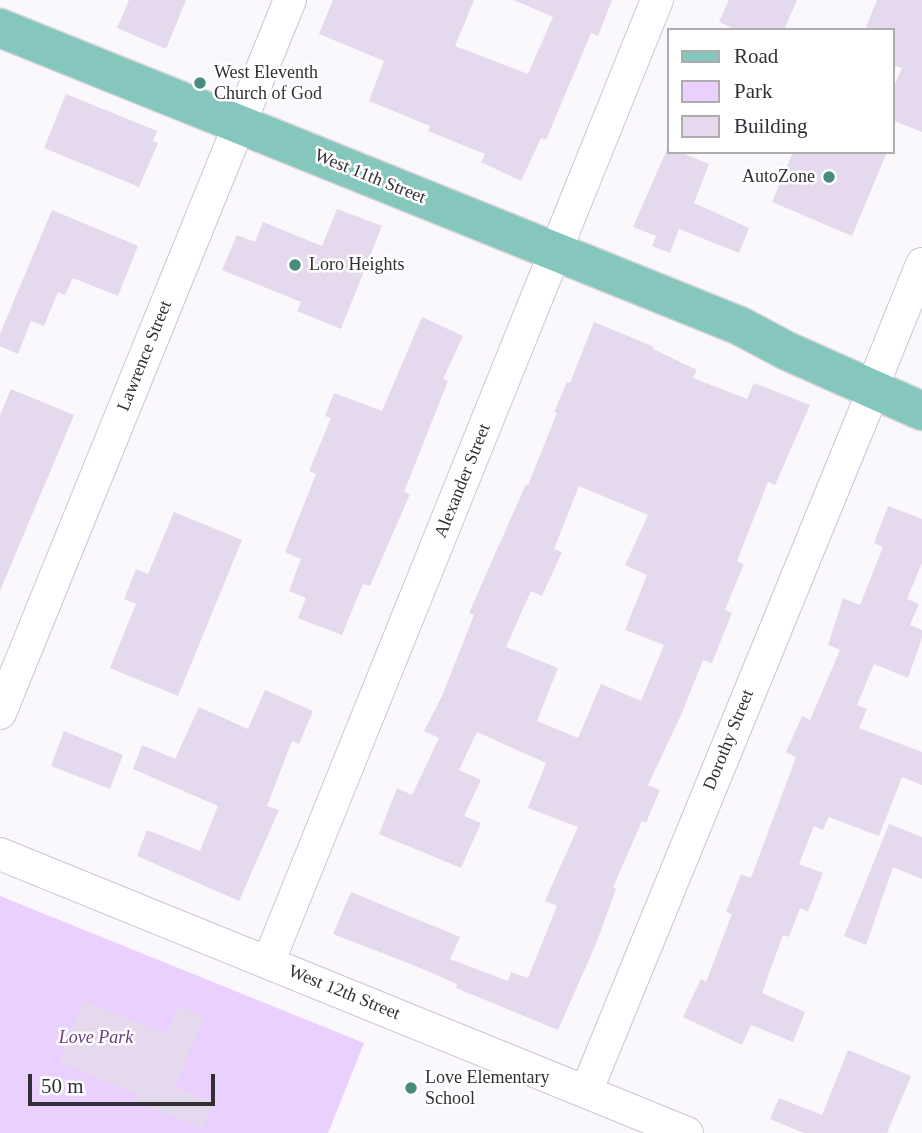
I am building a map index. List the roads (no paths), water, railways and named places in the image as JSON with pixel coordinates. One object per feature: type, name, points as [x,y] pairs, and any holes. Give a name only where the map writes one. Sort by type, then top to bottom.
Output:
[{"type":"main road","name":"West 11th Street","points":[[0,28],[740,326],[796,340],[876,381],[922,411]]},
{"type":"main road","name":"West 11th Street","points":[[876,381],[922,390]]},
{"type":"street","name":"Lawrence Street","points":[[0,713],[290,0]]},
{"type":"street","name":"Alexander Street","points":[[268,963],[657,0]]},
{"type":"street","name":"Dorothy Street","points":[[586,1092],[922,264]]},
{"type":"street","name":"West 12th Street","points":[[0,853],[687,1133]]},
{"type":"place","name":"West Eleventh Church of God","points":[[200,83]]},
{"type":"place","name":"AutoZone","points":[[829,177]]},
{"type":"place","name":"Loro Heights","points":[[295,265]]},
{"type":"place","name":"Love Elementary School","points":[[411,1088]]},
{"type":"park label","name":"Love Park","points":[[96,1038]]}]
